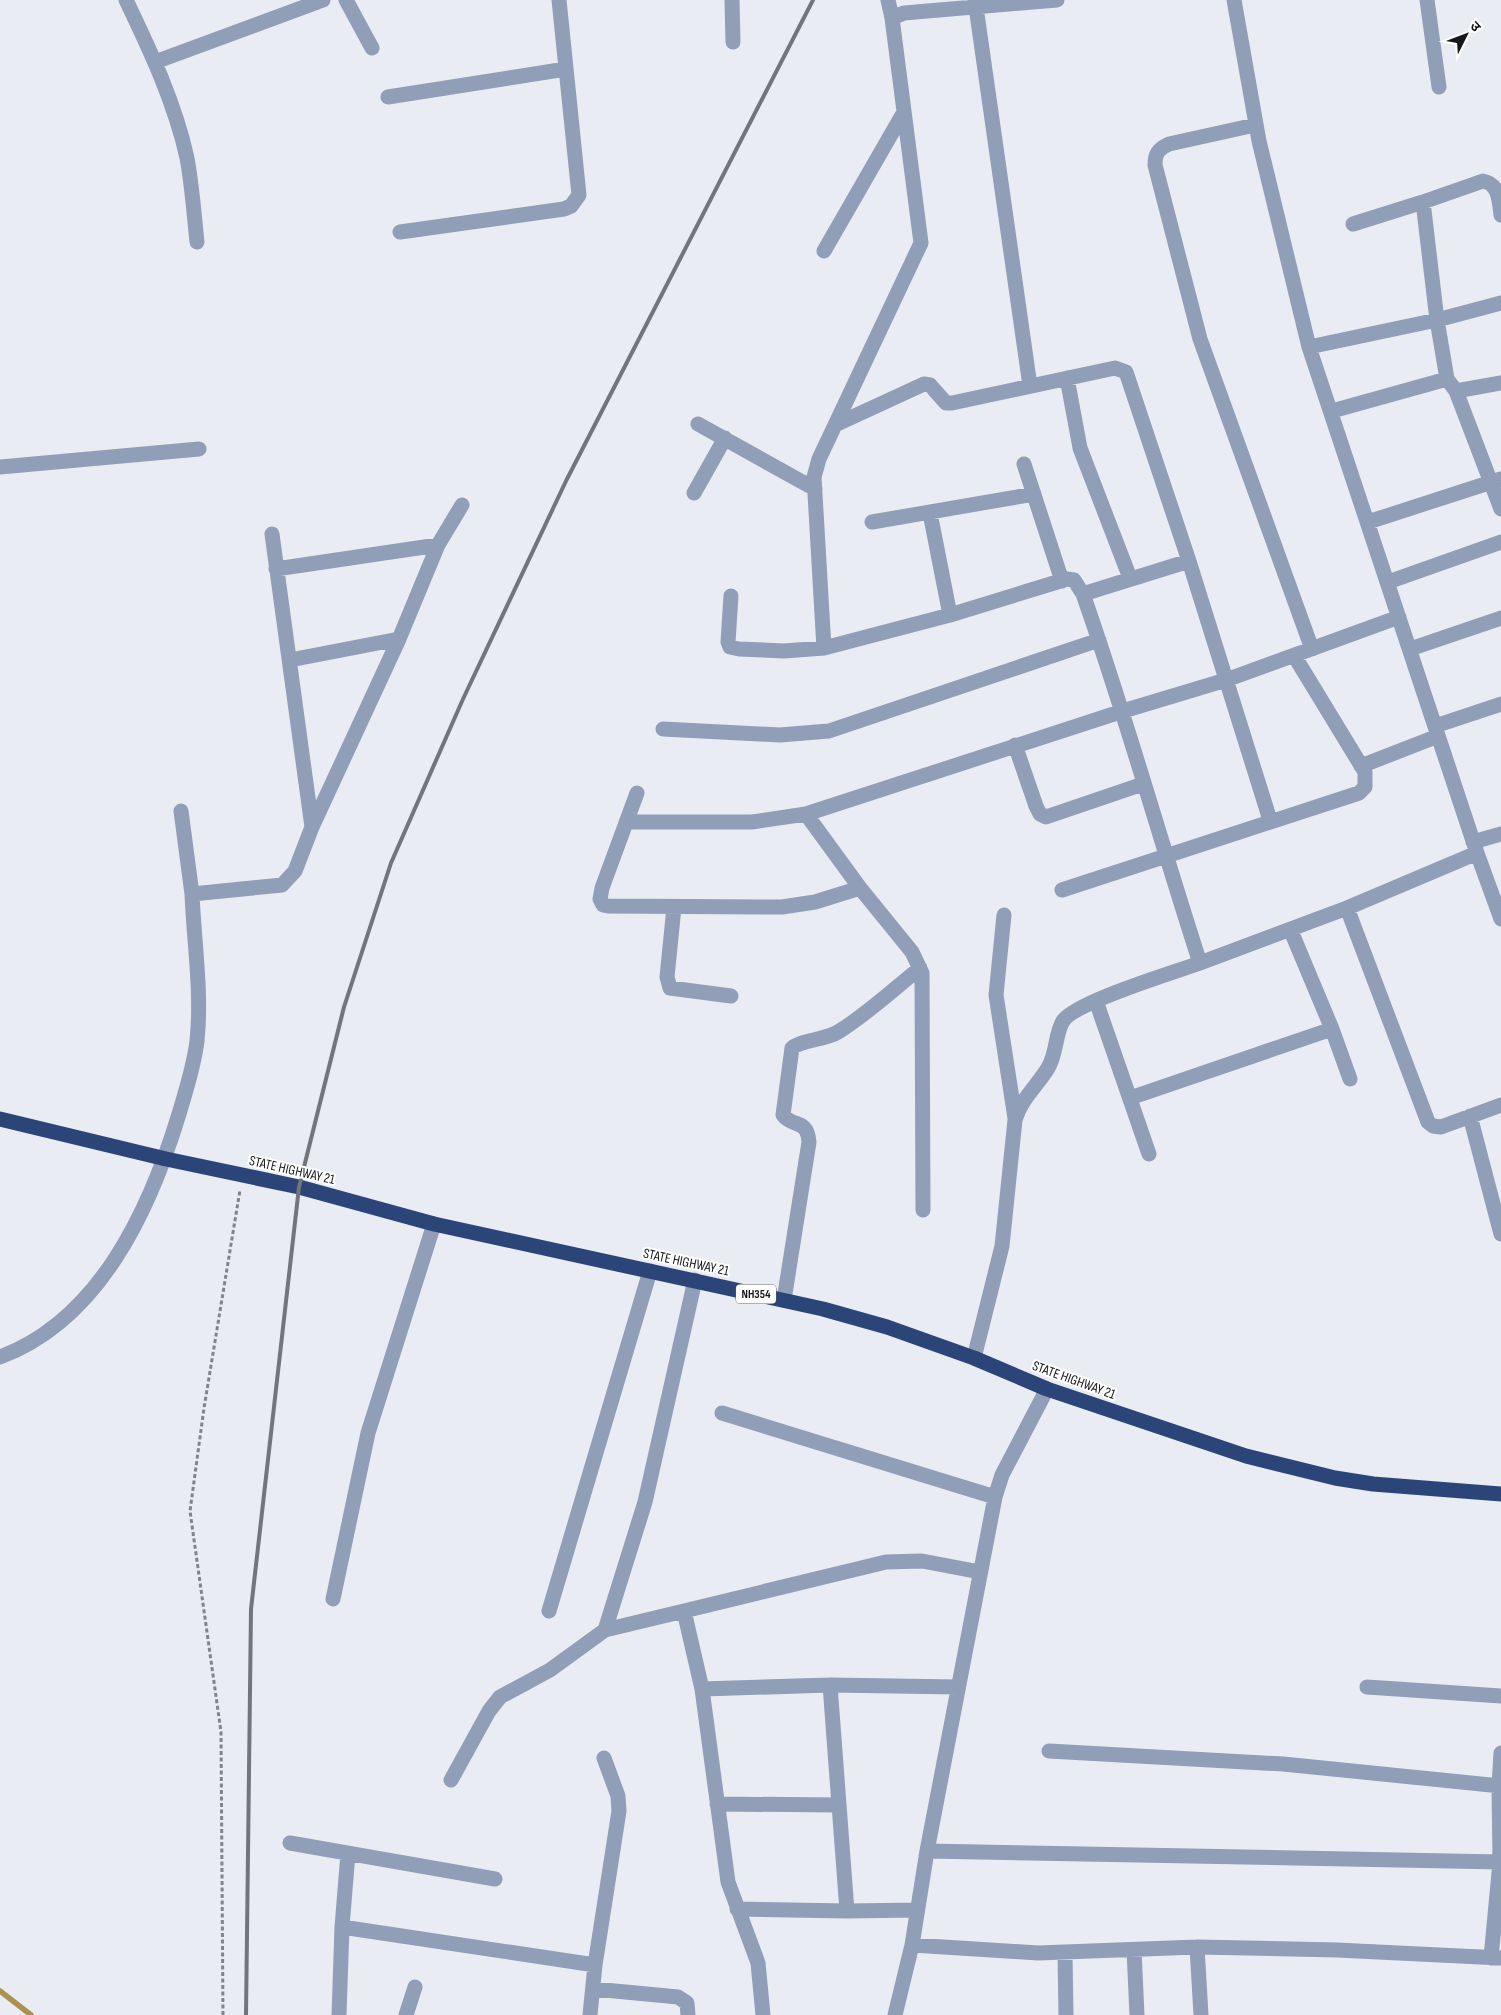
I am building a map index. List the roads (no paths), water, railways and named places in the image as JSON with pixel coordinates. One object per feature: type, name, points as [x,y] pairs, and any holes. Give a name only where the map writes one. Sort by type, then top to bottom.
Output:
[{"type":"highway","name":"STATE HIGHWAY 21","points":[[0,1119],[166,1159],[299,1187],[434,1224],[784,1300],[887,1327],[974,1358],[1047,1389],[1246,1456],[1335,1478],[1401,1487],[1501,1494]]},
{"type":"street","points":[[126,0],[155,62],[187,158],[197,242]]},
{"type":"street","points":[[155,62],[323,0]]},
{"type":"street","points":[[346,0],[372,48]]},
{"type":"street","points":[[400,232],[564,209],[571,206],[579,195],[559,0]]},
{"type":"street","points":[[732,0],[734,42]]},
{"type":"street","points":[[824,648],[814,477],[835,425],[921,243],[892,18],[888,0]]},
{"type":"street","points":[[892,18],[904,13],[975,3],[1057,0]]},
{"type":"street","points":[[1234,0],[1255,124],[1309,347],[1332,411],[1475,848],[1501,919]]},
{"type":"street","points":[[1427,0],[1439,87]]},
{"type":"street","points":[[975,3],[1030,386]]},
{"type":"street","points":[[388,97],[566,69]]},
{"type":"street","points":[[824,251],[904,112]]},
{"type":"street","points":[[1255,124],[1169,144],[1160,148],[1155,155],[1155,165],[1200,339],[1312,649]]},
{"type":"street","points":[[1354,224],[1483,181],[1490,183],[1496,190],[1501,214]]},
{"type":"street","points":[[1423,202],[1437,320],[1452,385],[1496,480],[1501,509]]},
{"type":"street","points":[[1309,347],[1437,320],[1501,303]]},
{"type":"street","points":[[835,425],[924,384],[930,385],[946,403],[1115,368],[1126,372],[1189,561],[1270,820]]},
{"type":"street","points":[[1067,378],[1080,448],[1130,578]]},
{"type":"street","points":[[1332,411],[1452,385],[1501,383]]},
{"type":"street","points":[[698,424],[815,489]]},
{"type":"street","points":[[694,494],[725,438]]},
{"type":"street","points":[[0,467],[199,448]]},
{"type":"street","points":[[1024,464],[1062,580]]},
{"type":"street","points":[[1368,522],[1496,480]]},
{"type":"street","points":[[872,522],[1034,494]]},
{"type":"street","points":[[192,894],[282,885],[295,872],[312,827],[399,639],[438,545],[462,505]]},
{"type":"street","points":[[930,513],[950,615]]},
{"type":"street","points":[[272,534],[312,827]]},
{"type":"street","points":[[1388,582],[1501,542]]},
{"type":"street","points":[[276,569],[438,545]]},
{"type":"street","points":[[1083,594],[1189,561]]},
{"type":"street","points":[[731,596],[728,642],[730,647],[739,650],[784,651],[824,648],[950,615],[1062,580],[1074,580],[1083,594],[1123,711],[1143,784],[1200,963]]},
{"type":"street","points":[[626,822],[752,822],[806,814],[1015,745],[1226,680],[1294,657],[1400,617]]},
{"type":"street","points":[[1410,649],[1501,618]]},
{"type":"street","points":[[290,660],[399,639]]},
{"type":"street","points":[[663,729],[780,735],[829,731],[1099,640]]},
{"type":"street","points":[[1062,890],[1270,820],[1359,793],[1365,787],[1367,780],[1361,766],[1294,657]]},
{"type":"street","points":[[1361,766],[1501,704]]},
{"type":"street","points":[[1015,745],[1036,806],[1040,814],[1046,817],[1143,784]]},
{"type":"street","points":[[637,794],[602,888],[600,899],[603,905],[782,907],[815,902],[860,888]]},
{"type":"street","points":[[0,1357],[39,1339],[68,1317],[89,1295],[124,1244],[166,1159],[192,1070],[197,1040],[198,1013],[192,894],[181,811]]},
{"type":"street","points":[[806,814],[860,888],[912,952],[920,968],[924,1056],[924,1210]]},
{"type":"street","points":[[974,1358],[1002,1246],[1016,1120],[1021,1104],[1053,1058],[1064,1021],[1096,1001],[1347,908],[1501,834]]},
{"type":"street","points":[[674,907],[668,976],[670,988],[731,996]]},
{"type":"street","points":[[1347,908],[1428,1122],[1433,1126],[1441,1127],[1501,1105]]},
{"type":"street","points":[[1004,915],[996,995],[1016,1120]]},
{"type":"street","points":[[1291,930],[1332,1029],[1350,1079]]},
{"type":"street","points":[[784,1300],[809,1142],[805,1128],[800,1123],[787,1120],[783,1115],[792,1048],[796,1044],[812,1042],[839,1031],[920,968]]},
{"type":"street","points":[[1096,1001],[1149,1154]]},
{"type":"street","points":[[1130,1098],[1332,1029]]},
{"type":"street","points":[[1470,1116],[1501,1234]]},
{"type":"street","points":[[333,1599],[368,1433],[434,1224]]},
{"type":"street","points":[[549,1611],[650,1271]]},
{"type":"street","points":[[604,1630],[645,1502],[695,1280]]},
{"type":"street","points":[[895,2015],[912,1945],[927,1851],[995,1496],[1002,1475],[1047,1389]]},
{"type":"street","points":[[722,1413],[995,1496]]},
{"type":"street","points":[[451,1780],[489,1711],[500,1697],[550,1670],[604,1630],[886,1562],[922,1561],[980,1572]]},
{"type":"street","points":[[684,1611],[702,1689],[728,1882],[758,1963],[763,2015]]},
{"type":"street","points":[[702,1689],[830,1685],[958,1687]]},
{"type":"street","points":[[830,1685],[847,1911]]},
{"type":"street","points":[[1367,1687],[1501,1696]]},
{"type":"street","points":[[1049,1751],[1284,1764],[1500,1786]]},
{"type":"street","points":[[912,1945],[1065,1954],[1197,1947],[1337,1950],[1496,1958],[1501,1862],[1501,1753]]},
{"type":"street","points":[[590,2015],[595,1965],[619,1811],[618,1796],[604,1758]]},
{"type":"street","points":[[717,1804],[839,1805]]},
{"type":"street","points":[[290,1842],[495,1879]]},
{"type":"street","points":[[927,1851],[1501,1862]]},
{"type":"street","points":[[339,2015],[342,1927],[348,1853]]},
{"type":"street","points":[[737,1909],[917,1910]]},
{"type":"street","points":[[342,1927],[595,1965]]},
{"type":"street","points":[[1197,1947],[1201,2015]]},
{"type":"street","points":[[1134,1950],[1137,2015]]},
{"type":"street","points":[[1065,1954],[1066,2015]]},
{"type":"street","points":[[406,2015],[415,1987]]},
{"type":"street","points":[[594,1989],[678,1997],[687,2003],[688,2015]]},
{"type":"waterway","points":[[0,1991],[31,2015]]},
{"type":"railway","points":[[246,2015],[251,1609],[299,1187],[344,1007],[391,863],[463,699],[566,481],[813,0]]}]
